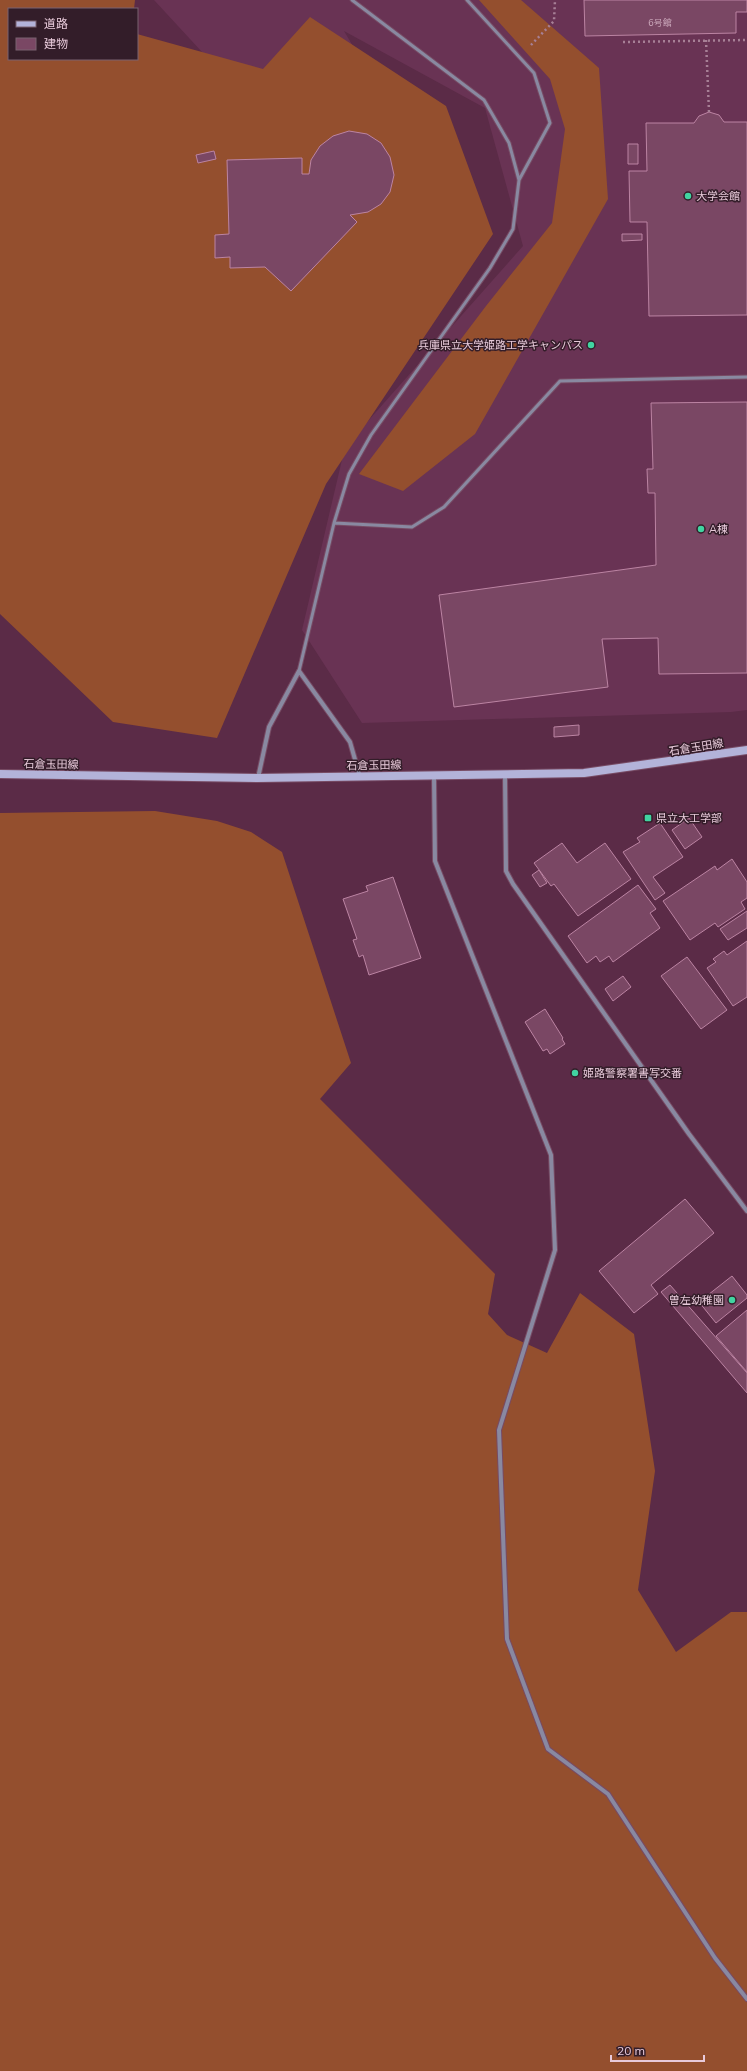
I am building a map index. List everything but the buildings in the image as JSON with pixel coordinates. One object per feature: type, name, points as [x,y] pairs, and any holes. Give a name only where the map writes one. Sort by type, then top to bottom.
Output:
[{"type":"main road","name":"石倉玉田線","points":[[0,774],[258,778],[584,773],[747,750]]},
{"type":"street","points":[[258,778],[269,727],[299,671],[350,742],[360,776]]},
{"type":"street","points":[[504,775],[506,871],[513,884],[689,1134],[747,1211]]},
{"type":"street","points":[[434,776],[435,861],[551,1155],[555,1250],[498,1430],[507,1639],[548,1749],[608,1794],[715,1958],[747,1999]]},
{"type":"lane","points":[[352,0],[484,100],[509,143],[519,180]]},
{"type":"lane","points":[[299,671],[334,523],[349,474],[371,435],[490,268],[513,229],[519,180],[550,123],[534,73],[467,0]]},
{"type":"lane","points":[[334,523],[412,527],[444,507],[560,381],[747,377]]},
{"type":"path","points":[[520,58],[554,21],[556,0]]},
{"type":"path","points":[[706,40],[709,112]]},
{"type":"path","points":[[623,42],[747,40]]},
{"type":"shaded area","points":[[0,0],[135,0],[134,8],[8,8],[8,60],[138,60],[138,34],[263,69],[310,17],[446,106],[493,234],[326,484],[217,738],[113,722],[0,614]]},
{"type":"shaded area","name":"兵庫県立大学姫路工学キャンパス","points":[[154,0],[747,0],[747,710],[731,712],[362,723],[302,630],[345,447],[523,246],[485,108],[344,31],[437,188],[259,92],[202,52]]},
{"type":"shaded area","points":[[479,0],[521,0],[599,68],[608,199],[475,434],[403,491],[359,474],[486,306],[552,223],[565,129],[550,79]]},
{"type":"shaded area","points":[[155,811],[217,821],[251,832],[282,852],[351,1063],[320,1099],[495,1274],[488,1314],[507,1335],[547,1353],[580,1293],[634,1334],[655,1471],[638,1590],[676,1652],[731,1612],[747,1612],[747,2071],[0,2071],[0,813]]},
{"type":"place","name":"大学会館","points":[[688,196]]},
{"type":"place","name":"兵庫県立大学姫路工学キャンパス","points":[[591,345]]},
{"type":"place","name":"A棟","points":[[701,529]]},
{"type":"place","name":"県立大工学部","points":[[648,818]]},
{"type":"place","name":"姫路警察署書写交番","points":[[575,1073]]},
{"type":"place","name":"曽左幼稚園","points":[[732,1300]]}]
